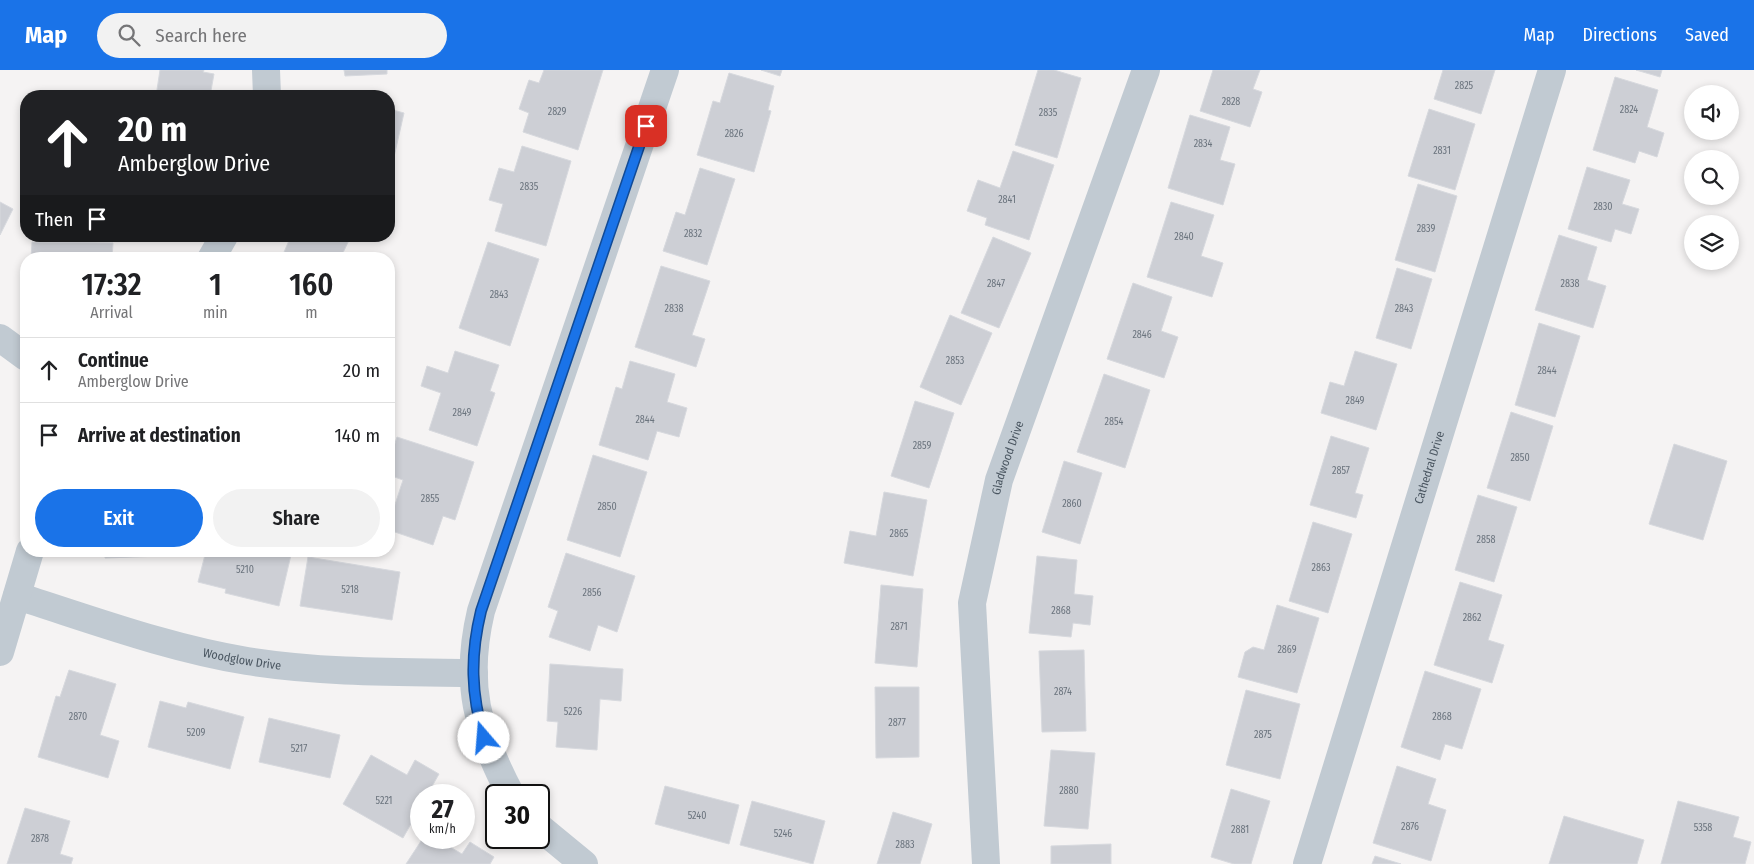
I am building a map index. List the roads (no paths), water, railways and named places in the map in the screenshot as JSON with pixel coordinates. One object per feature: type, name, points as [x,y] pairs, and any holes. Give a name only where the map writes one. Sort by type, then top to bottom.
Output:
[{"type":"street","points":[[266,70],[267,90]]},
{"type":"street","points":[[506,784],[489,751],[476,712],[474,642],[481,611],[665,70]]},
{"type":"street","name":"Gladwood Drive","points":[[986,864],[972,603],[999,480],[1146,70]]},
{"type":"street","name":"Cathedral Drive","points":[[1307,864],[1552,70]]},
{"type":"street","points":[[0,338],[20,353]]},
{"type":"street","points":[[0,652],[28,557]]},
{"type":"street","name":"Woodglow Drive","points":[[17,596],[180,648],[247,661],[335,671],[474,673]]},
{"type":"street","points":[[550,836],[584,864]]}]
